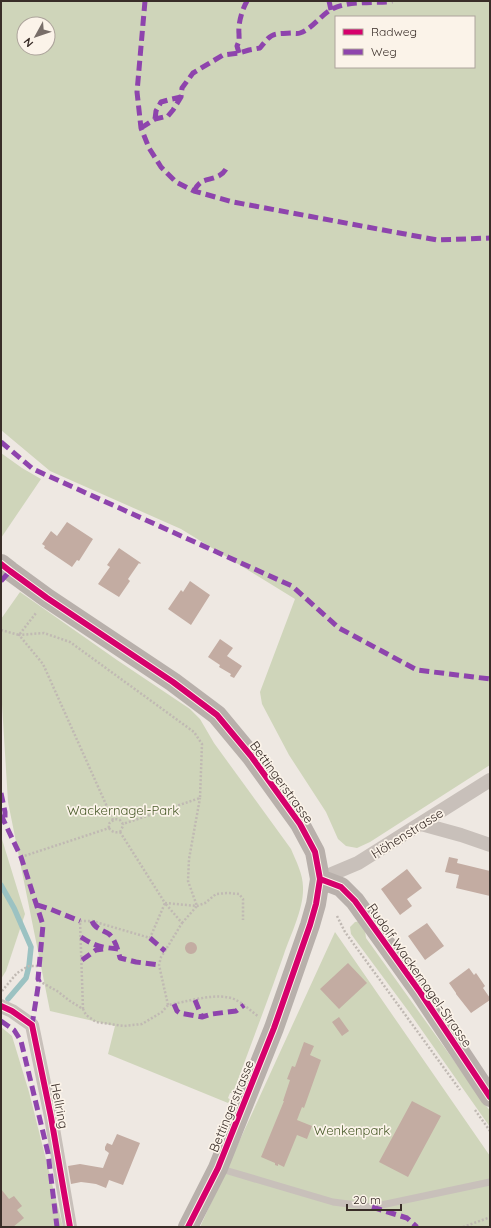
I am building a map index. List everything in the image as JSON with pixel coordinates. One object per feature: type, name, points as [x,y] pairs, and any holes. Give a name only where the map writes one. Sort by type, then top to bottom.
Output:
[{"type":"street","name":"Bettingerstrasse","points":[[1,564],[47,598],[172,682],[217,715],[251,756],[300,824],[315,852],[320,879],[316,904],[310,925],[274,1028],[218,1168],[188,1227]]},
{"type":"street","name":"Höhenstrasse","points":[[320,879],[358,863],[490,780]]},
{"type":"street","points":[[421,824],[490,845]]},
{"type":"street","name":"Rudolf Wackernagel-Strasse","points":[[320,879],[341,887],[355,901],[420,992],[490,1098]]},
{"type":"street","name":"Hellring","points":[[1,1006],[32,1024],[51,1117],[70,1227]]},
{"type":"lane","points":[[218,1168],[333,1202],[372,1207],[490,1182]]},
{"type":"path","points":[[19,635],[47,598]]},
{"type":"path","points":[[1,630],[19,635],[44,633],[70,642],[194,732],[202,744],[200,798],[189,859],[188,881],[197,906]]},
{"type":"path","points":[[19,635],[44,664],[113,820]]},
{"type":"path","points":[[123,824],[200,798]]},
{"type":"path","points":[[109,828],[110,822],[113,820],[120,820],[123,824]]},
{"type":"path","points":[[120,832],[123,824]]},
{"type":"path","points":[[109,828],[116,833],[120,832]]},
{"type":"path","points":[[21,857],[109,828]]},
{"type":"path","points":[[120,832],[165,903],[182,924]]},
{"type":"path","points":[[165,903],[197,906],[205,903],[216,894],[239,894],[243,899],[243,920]]},
{"type":"path","points":[[165,903],[150,938],[92,921],[80,921],[83,1009],[86,1015],[96,1022],[124,1026],[142,1024],[162,1012],[168,1005],[218,996],[236,1000],[274,1028]]},
{"type":"path","points":[[168,1005],[159,965],[164,951],[182,924],[197,906]]},
{"type":"path","points":[[337,916],[345,932],[463,1094]]},
{"type":"path","points":[[1,992],[17,973],[29,966],[40,966]]},
{"type":"path","points":[[39,982],[57,991],[83,1009]]},
{"type":"path","points":[[472,1106],[490,1131]]},
{"type":"path","points":[[463,1227],[489,1218]]},
{"type":"green space","points":[[1,1],[490,1],[490,765],[370,842],[357,848],[346,846],[338,839],[326,812],[289,755],[262,704],[260,692],[295,599],[181,529],[50,471],[1,430]]},
{"type":"green space","points":[[1,453],[41,479],[1,538]]},
{"type":"green space","name":"Wackernagel-Park","points":[[20,592],[190,709],[200,719],[214,743],[291,849],[301,872],[303,895],[299,912],[233,1093],[230,1093],[228,1098],[231,1100],[228,1103],[108,1054],[115,1026],[50,1011],[8,802],[1,688],[1,619]]},
{"type":"green space","points":[[1,836],[25,914],[6,971],[1,979]]},
{"type":"green space","points":[[361,921],[365,930],[366,938],[490,1111],[490,1127],[409,1012],[351,934],[350,927],[355,922]]},
{"type":"green space","name":"Wenkenpark","points":[[335,932],[490,1156],[490,1227],[200,1227]]},
{"type":"green space","points":[[1,1027],[12,1036],[29,1092],[63,1227],[1,1227]]},
{"type":"building","points":[[67,522],[93,539],[79,561],[77,560],[72,567],[44,548],[45,546],[42,544],[51,531],[57,536]]},
{"type":"building","points":[[119,548],[141,563],[139,563],[128,579],[130,581],[119,597],[98,584],[110,567],[107,565]]},
{"type":"building","points":[[190,581],[210,595],[191,625],[168,609],[181,590],[183,592]]},
{"type":"building","points":[[220,639],[233,648],[227,656],[242,666],[234,678],[230,676],[231,674],[219,667],[220,665],[208,657]]},
{"type":"building","points":[[449,857],[458,859],[457,863],[490,871],[490,896],[456,888],[459,875],[445,872]]},
{"type":"building","points":[[407,869],[422,888],[407,899],[412,906],[400,915],[381,889]]},
{"type":"building","points":[[427,923],[444,946],[425,960],[408,936]]},
{"type":"building","points":[[191,942],[195,944],[197,948],[195,952],[191,954],[187,952],[185,948],[187,944]]},
{"type":"building","points":[[348,963],[367,983],[339,1009],[320,989]]},
{"type":"building","points":[[469,968],[474,975],[476,973],[485,986],[483,988],[490,998],[490,1000],[471,1013],[449,983]]},
{"type":"building","points":[[339,1017],[349,1031],[342,1036],[332,1022]]},
{"type":"building","points":[[304,1042],[314,1046],[310,1055],[321,1060],[304,1108],[302,1107],[297,1120],[312,1126],[307,1139],[297,1135],[284,1167],[278,1164],[278,1166],[275,1165],[275,1163],[261,1157],[284,1101],[290,1080],[287,1079],[292,1066],[295,1067]]},
{"type":"building","points":[[412,1101],[441,1116],[408,1177],[379,1162]]},
{"type":"building","points":[[117,1134],[140,1143],[123,1185],[109,1180],[106,1188],[96,1184],[81,1182],[71,1184],[68,1166],[80,1164],[103,1168],[109,1153],[105,1150],[105,1147],[107,1143],[112,1145]]},
{"type":"building","points":[[1,1189],[9,1199],[14,1196],[22,1206],[17,1210],[24,1218],[13,1227],[1,1227]]},
{"type":"waterway","points":[[1,885],[14,908],[31,947],[26,978],[8,999]]},
{"type":"marked path","points":[[145,1],[137,92],[141,128],[149,148],[161,167],[176,182],[194,191],[233,202],[437,240],[490,238]]},
{"type":"marked path","points":[[239,53],[237,46],[239,40],[240,21],[247,1]]},
{"type":"marked path","points":[[329,1],[331,10]]},
{"type":"marked path","points":[[141,128],[155,119],[168,116],[181,97],[182,88],[193,73],[223,55],[260,48],[272,35],[300,33],[338,6],[392,1]]},
{"type":"marked path","points":[[155,119],[156,111],[161,102],[181,97]]},
{"type":"marked path","points":[[194,191],[202,182],[216,177],[224,172],[226,169],[224,165]]},
{"type":"marked path","points":[[1,442],[33,469],[292,586],[339,628],[417,670],[490,679]]},
{"type":"marked path","points":[[1,581],[10,571]]},
{"type":"marked path","points":[[1,793],[5,812],[5,821]]},
{"type":"marked path","points":[[1,815],[21,857],[43,925],[39,981],[32,1025]]},
{"type":"marked path","points":[[37,905],[80,921]]},
{"type":"marked path","points":[[92,921],[97,928],[111,936],[116,945],[120,958],[159,965]]},
{"type":"marked path","points":[[81,937],[99,946],[118,949]]},
{"type":"marked path","points":[[150,938],[165,951]]},
{"type":"marked path","points":[[82,960],[96,950],[103,949]]},
{"type":"marked path","points":[[195,1000],[202,1017]]},
{"type":"marked path","points":[[174,1004],[177,1011],[180,1013],[202,1017],[212,1014],[236,1011],[244,1005]]},
{"type":"marked path","points":[[1,1021],[14,1030],[21,1041],[48,1153],[57,1227]]},
{"type":"marked path","points":[[372,1207],[407,1218],[417,1227]]},
{"type":"cycle path","points":[[1,564],[47,598],[173,682],[217,715],[251,756],[300,824],[315,852],[320,879],[316,904],[310,925],[274,1028],[218,1168],[188,1227]]},
{"type":"cycle path","points":[[320,879],[341,887],[355,901],[420,992],[490,1097]]},
{"type":"cycle path","points":[[1,1006],[12,1011],[32,1025],[51,1117],[70,1227]]}]
